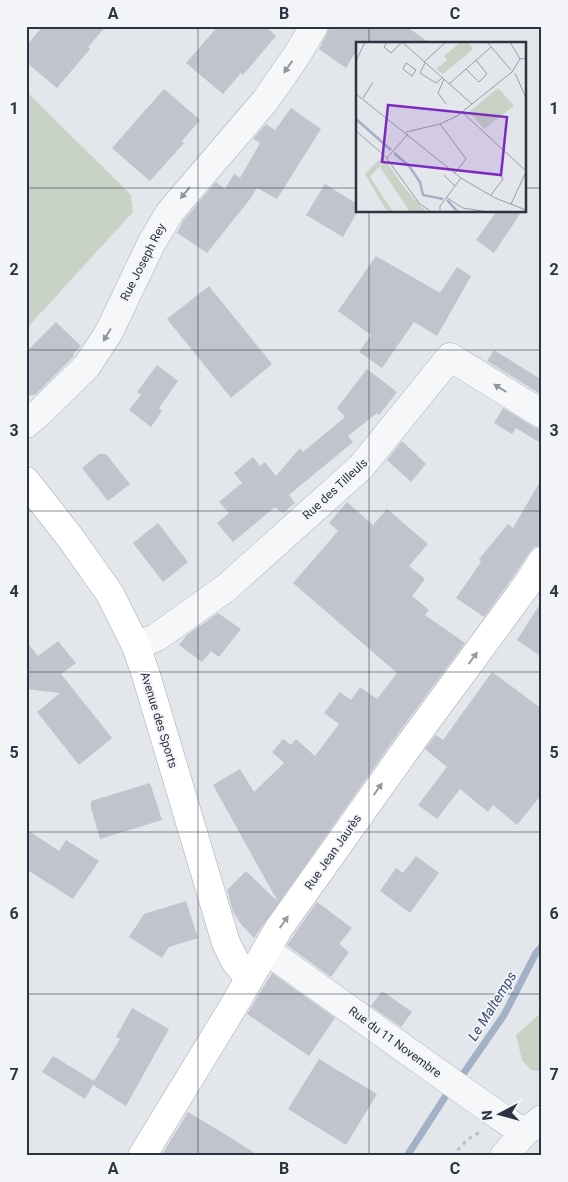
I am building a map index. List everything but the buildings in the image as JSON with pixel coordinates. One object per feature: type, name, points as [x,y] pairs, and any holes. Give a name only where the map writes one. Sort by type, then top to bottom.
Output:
[{"type":"main road","name":"Avenue des Sports","points":[[26,481],[72,540],[110,594],[136,646],[226,943],[235,961],[249,978]]},
{"type":"main road","name":"Rue Jean Jaurès","points":[[142,1156],[279,928],[415,737],[526,586],[542,561]]},
{"type":"street","name":"Rue Joseph Rey","points":[[26,424],[87,366],[109,332],[151,244],[170,212],[265,101],[297,55],[314,26]]},
{"type":"street","name":"Rue des Tilleuls","points":[[136,646],[157,637],[226,588],[361,467],[450,357],[542,414]]},
{"type":"street","name":"Rue du 11 Novembre","points":[[266,950],[502,1117],[533,1126]]},
{"type":"street","points":[[504,1156],[533,1126]]},
{"type":"path","points":[[452,1156],[468,1139],[502,1117]]},
{"type":"green space","points":[[26,91],[131,195],[133,212],[26,329]]},
{"type":"green space","points":[[542,1012],[542,1071],[531,1070],[522,1060],[516,1035]]},
{"type":"waterway","name":"Le Maltemps","points":[[461,1077],[504,1015],[536,953],[542,946]]},
{"type":"waterway","name":"Le Maltemps","points":[[407,1156],[445,1097]]}]
